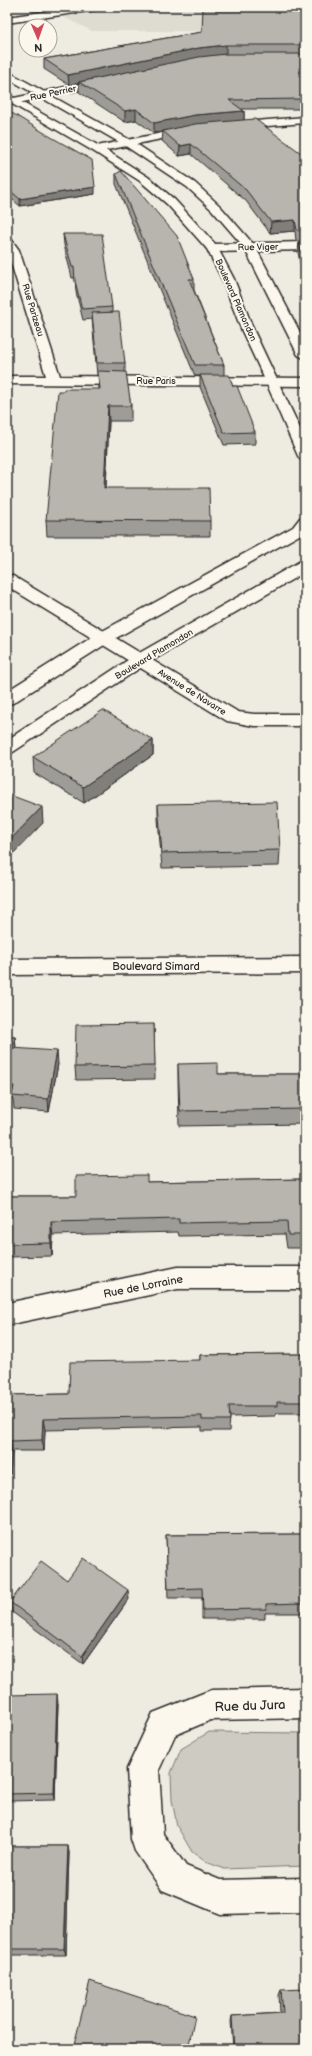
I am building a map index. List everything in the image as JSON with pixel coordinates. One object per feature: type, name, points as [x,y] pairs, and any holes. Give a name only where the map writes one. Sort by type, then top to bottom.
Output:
[{"type":"street","points":[[7,12],[40,7]]},
{"type":"street","points":[[7,20],[95,7]]},
{"type":"street","points":[[18,10],[28,17]]},
{"type":"street","points":[[7,74],[128,143],[191,185],[216,208],[249,246],[305,355]]},
{"type":"street","name":"Rue Perrier","points":[[11,99],[44,95],[121,79]]},
{"type":"street","name":"Boulevard Plamondon","points":[[11,99],[97,149],[144,179],[172,202],[212,248],[228,279],[248,330],[273,382],[305,456]]},
{"type":"street","points":[[216,127],[305,120]]},
{"type":"street","points":[[282,121],[296,131]]},
{"type":"street","points":[[97,149],[202,129]]},
{"type":"street","name":"Rue Parizeau","points":[[7,242],[13,250],[19,284],[54,380]]},
{"type":"street","name":"Rue Viger","points":[[212,248],[249,246],[305,246]]},
{"type":"street","name":"Rue Paris","points":[[7,380],[305,382]]},
{"type":"street","points":[[7,699],[102,638],[298,530],[305,521]]},
{"type":"street","name":"Boulevard Plamondon","points":[[7,748],[140,660],[305,565]]},
{"type":"street","name":"Avenue de Navarre","points":[[7,579],[233,717],[254,720],[305,720]]},
{"type":"street","name":"Boulevard Simard","points":[[7,967],[305,965]]},
{"type":"street","name":"Rue de Lorraine","points":[[7,1314],[178,1278],[305,1278]]},
{"type":"street","name":"Rue du Jura","points":[[305,1703],[211,1705],[164,1724],[143,1769],[147,1838],[174,1878],[220,1897],[305,1895]]},
{"type":"shaded area","points":[[116,7],[305,7],[305,31],[92,31],[59,15]]},
{"type":"shaded area","points":[[209,1732],[305,1733],[305,1866],[224,1869],[206,1862],[192,1852],[177,1826],[172,1800],[171,1773],[181,1749]]},
{"type":"building","points":[[203,7],[305,7],[305,45],[226,45],[199,48],[68,75],[44,59],[58,58],[58,57],[202,32]]},
{"type":"building","points":[[226,54],[305,54],[305,99],[229,100],[244,111],[195,115],[154,123],[136,109],[125,111],[79,82],[199,57]]},
{"type":"building","points":[[7,110],[92,160],[95,187],[20,199],[7,188]]},
{"type":"building","points":[[255,119],[305,156],[305,231],[297,230],[295,220],[271,222],[246,190],[191,144],[180,146],[163,131],[195,124]]},
{"type":"building","points":[[121,171],[177,236],[194,279],[189,279],[224,365],[195,365],[116,174]]},
{"type":"building","points":[[63,234],[102,234],[112,307],[82,309],[75,281],[74,267],[72,267]]},
{"type":"building","points":[[305,240],[305,268],[304,268],[299,241]]},
{"type":"building","points":[[119,312],[125,363],[97,363],[92,313]]},
{"type":"building","points":[[98,371],[126,372],[131,406],[108,406],[104,488],[209,488],[210,521],[46,520],[58,391],[64,391],[64,389],[100,389]]},
{"type":"building","points":[[200,375],[229,375],[233,386],[237,386],[255,432],[224,433]]},
{"type":"building","points":[[103,710],[153,740],[83,787],[33,757]]},
{"type":"building","points":[[7,794],[42,807],[7,843]]},
{"type":"building","points":[[277,802],[280,850],[162,853],[158,804]]},
{"type":"building","points":[[154,1024],[155,1066],[75,1067],[76,1025]]},
{"type":"building","points":[[7,1037],[15,1037],[12,1048],[57,1051],[48,1099],[12,1096],[14,1086],[7,1086]]},
{"type":"building","points":[[218,1063],[218,1074],[305,1074],[305,1109],[180,1111],[178,1064]]},
{"type":"building","points":[[147,1175],[147,1182],[305,1179],[305,1235],[288,1235],[287,1221],[179,1223],[179,1219],[51,1222],[51,1243],[7,1244],[7,1196],[76,1196],[76,1176]]},
{"type":"building","points":[[305,1354],[305,1402],[277,1402],[277,1406],[229,1406],[230,1420],[202,1420],[202,1416],[43,1419],[42,1440],[10,1441],[7,1464],[7,1395],[69,1394],[70,1362],[200,1360],[200,1355]]},
{"type":"building","points":[[305,1534],[305,1603],[266,1604],[266,1609],[203,1610],[202,1588],[168,1589],[166,1535]]},
{"type":"building","points":[[83,1558],[128,1590],[82,1656],[10,1602],[41,1561],[67,1580]]},
{"type":"building","points":[[57,1694],[54,1793],[7,1794],[7,1695]]},
{"type":"building","points":[[7,1846],[68,1846],[64,1949],[7,1949]]},
{"type":"building","points":[[90,1981],[195,2016],[188,2049],[73,2049]]},
{"type":"building","points":[[305,1989],[305,2049],[234,2049],[232,2016],[283,2013],[281,1990]]}]
